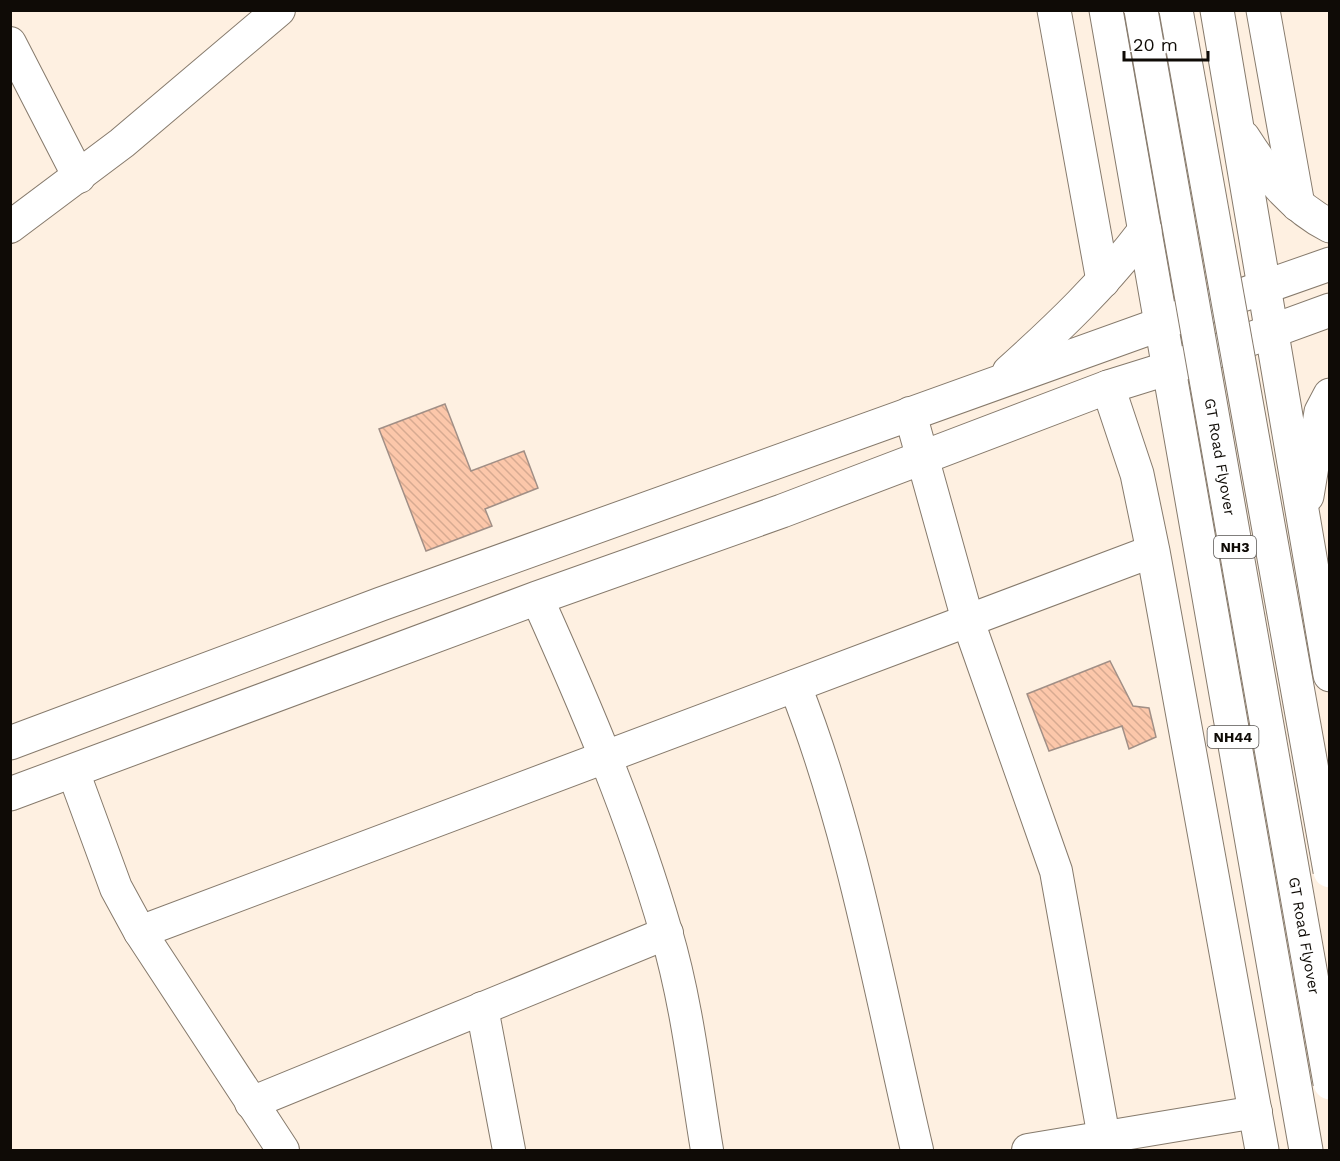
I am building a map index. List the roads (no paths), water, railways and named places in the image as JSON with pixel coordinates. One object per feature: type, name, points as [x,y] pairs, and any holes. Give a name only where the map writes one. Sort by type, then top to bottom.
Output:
[{"type":"main road","points":[[1054,10],[1103,281]]},
{"type":"main road","points":[[1106,10],[1161,324]]},
{"type":"main road","name":"GT Road Flyover","points":[[1141,10],[1329,1083]]},
{"type":"main road","name":"NH3","points":[[1176,10],[1329,871]]},
{"type":"main road","points":[[1217,10],[1329,675]]},
{"type":"main road","points":[[1263,10],[1298,205]]},
{"type":"main road","points":[[1236,128],[1270,178],[1310,216],[1329,226]]},
{"type":"main road","points":[[999,382],[1070,316],[1103,281],[1145,230]]},
{"type":"main road","points":[[10,743],[326,625],[1329,264]]},
{"type":"main road","points":[[10,794],[537,598],[922,459],[1108,387],[1169,368],[1329,310]]},
{"type":"main road","name":"NH44","points":[[1161,324],[1306,1150]]},
{"type":"main road","points":[[1108,387],[1137,474],[1153,551],[1262,1150]]},
{"type":"main road","points":[[1303,524],[1325,403]]},
{"type":"main road","points":[[1325,403],[1329,456]]},
{"type":"main road","points":[[584,532],[600,576]]},
{"type":"main road","points":[[326,625],[343,670]]},
{"type":"street","points":[[10,227],[79,177],[279,10]]},
{"type":"street","points":[[10,43],[79,177]]},
{"type":"street","points":[[910,413],[968,621],[1056,871],[1104,1137]]},
{"type":"street","points":[[140,932],[1153,551]]},
{"type":"street","points":[[537,598],[607,756],[667,933],[686,1021],[707,1150]]},
{"type":"street","points":[[795,686],[813,730],[842,827],[917,1150]]},
{"type":"street","points":[[73,771],[116,888],[140,932],[283,1150]]},
{"type":"street","points":[[251,1103],[667,933]]},
{"type":"street","points":[[482,1008],[509,1150]]},
{"type":"street","points":[[1028,1150],[1256,1112]]}]
